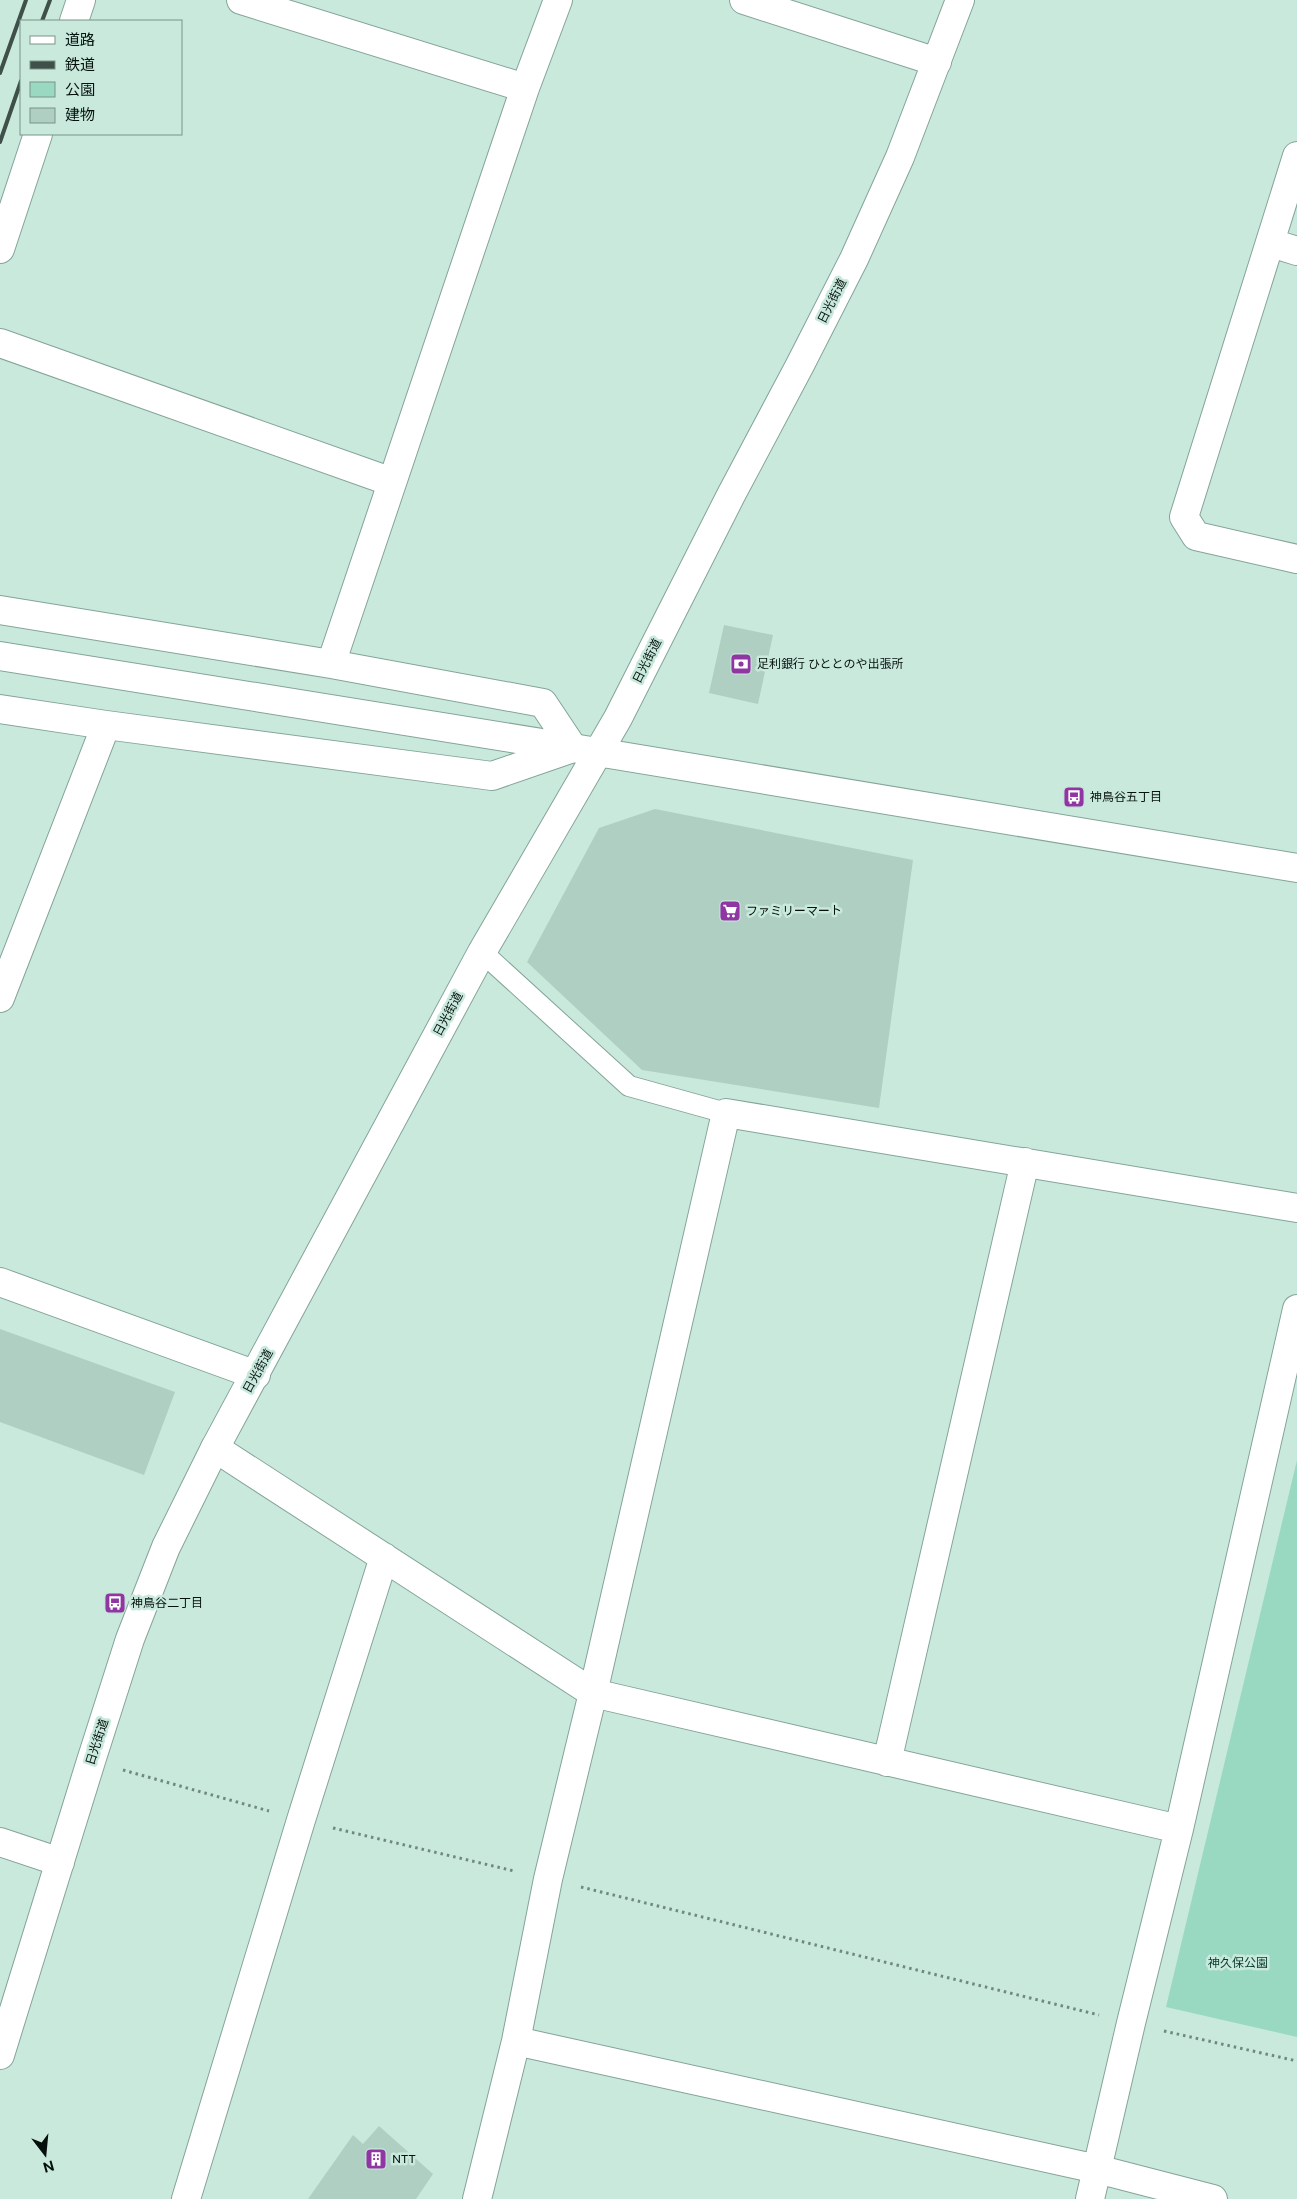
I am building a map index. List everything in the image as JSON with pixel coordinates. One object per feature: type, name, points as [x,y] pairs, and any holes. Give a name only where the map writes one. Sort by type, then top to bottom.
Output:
[{"type":"street","points":[[74,20],[81,0]]},
{"type":"street","points":[[241,0],[526,88]]},
{"type":"street","points":[[331,664],[526,88],[558,0]]},
{"type":"street","points":[[744,0],[937,62]]},
{"type":"street","name":"日光街道","points":[[0,2055],[90,1761],[130,1639],[166,1547],[215,1448],[256,1375],[482,952],[565,806],[586,750],[854,259],[900,157],[960,0]]},
{"type":"street","points":[[0,249],[38,135]]},
{"type":"street","points":[[1297,156],[1184,517],[1196,536],[1297,559]]},
{"type":"street","points":[[1271,243],[1297,251]]},
{"type":"street","points":[[0,343],[392,482]]},
{"type":"street","points":[[0,610],[331,664],[542,703],[586,750]]},
{"type":"street","points":[[0,656],[586,750],[1297,868]]},
{"type":"street","points":[[0,709],[106,725],[492,776],[586,750]]},
{"type":"street","points":[[0,998],[106,725]]},
{"type":"street","points":[[477,2199],[516,2041],[548,1879],[594,1692],[726,1113],[1297,1208]]},
{"type":"street","points":[[887,1762],[1025,1162]]},
{"type":"street","points":[[0,1282],[256,1375]]},
{"type":"street","points":[[1090,2199],[1179,1829],[1297,1309]]},
{"type":"street","points":[[215,1448],[594,1692],[1179,1829]]},
{"type":"street","points":[[186,2199],[301,1820],[384,1557]]},
{"type":"street","points":[[0,1842],[60,1862]]},
{"type":"street","points":[[516,2041],[1097,2169],[1213,2199]]},
{"type":"lane","points":[[482,952],[629,1086],[726,1113]]},
{"type":"path","points":[[90,1761],[301,1820],[1131,2023],[1297,2061]]},
{"type":"green space","name":"神久保公園","points":[[1297,1460],[1297,2037],[1166,2007]]},
{"type":"building","name":"足利銀行 ひととのや出張所","points":[[724,625],[773,635],[758,704],[709,693]]},
{"type":"building","name":"ファミリーマート","points":[[655,809],[913,860],[879,1108],[642,1070],[527,962],[599,828]]},
{"type":"building","points":[[0,1329],[175,1392],[144,1475],[0,1422]]},
{"type":"building","name":"NTT","points":[[379,2126],[433,2174],[416,2199],[308,2199],[353,2135],[363,2144]]},
{"type":"railway","points":[[0,73],[26,0]]},
{"type":"railway","points":[[42,20],[50,0]]},
{"type":"railway","points":[[0,142],[20,84]]},
{"type":"place","name":"足利銀行 ひととのや出張所","points":[[741,664]]},
{"type":"place","name":"神鳥谷五丁目","points":[[1074,797]]},
{"type":"place","name":"ファミリーマート","points":[[730,911]]},
{"type":"place","name":"神鳥谷二丁目","points":[[115,1603]]},
{"type":"place","name":"NTT","points":[[376,2159]]}]
